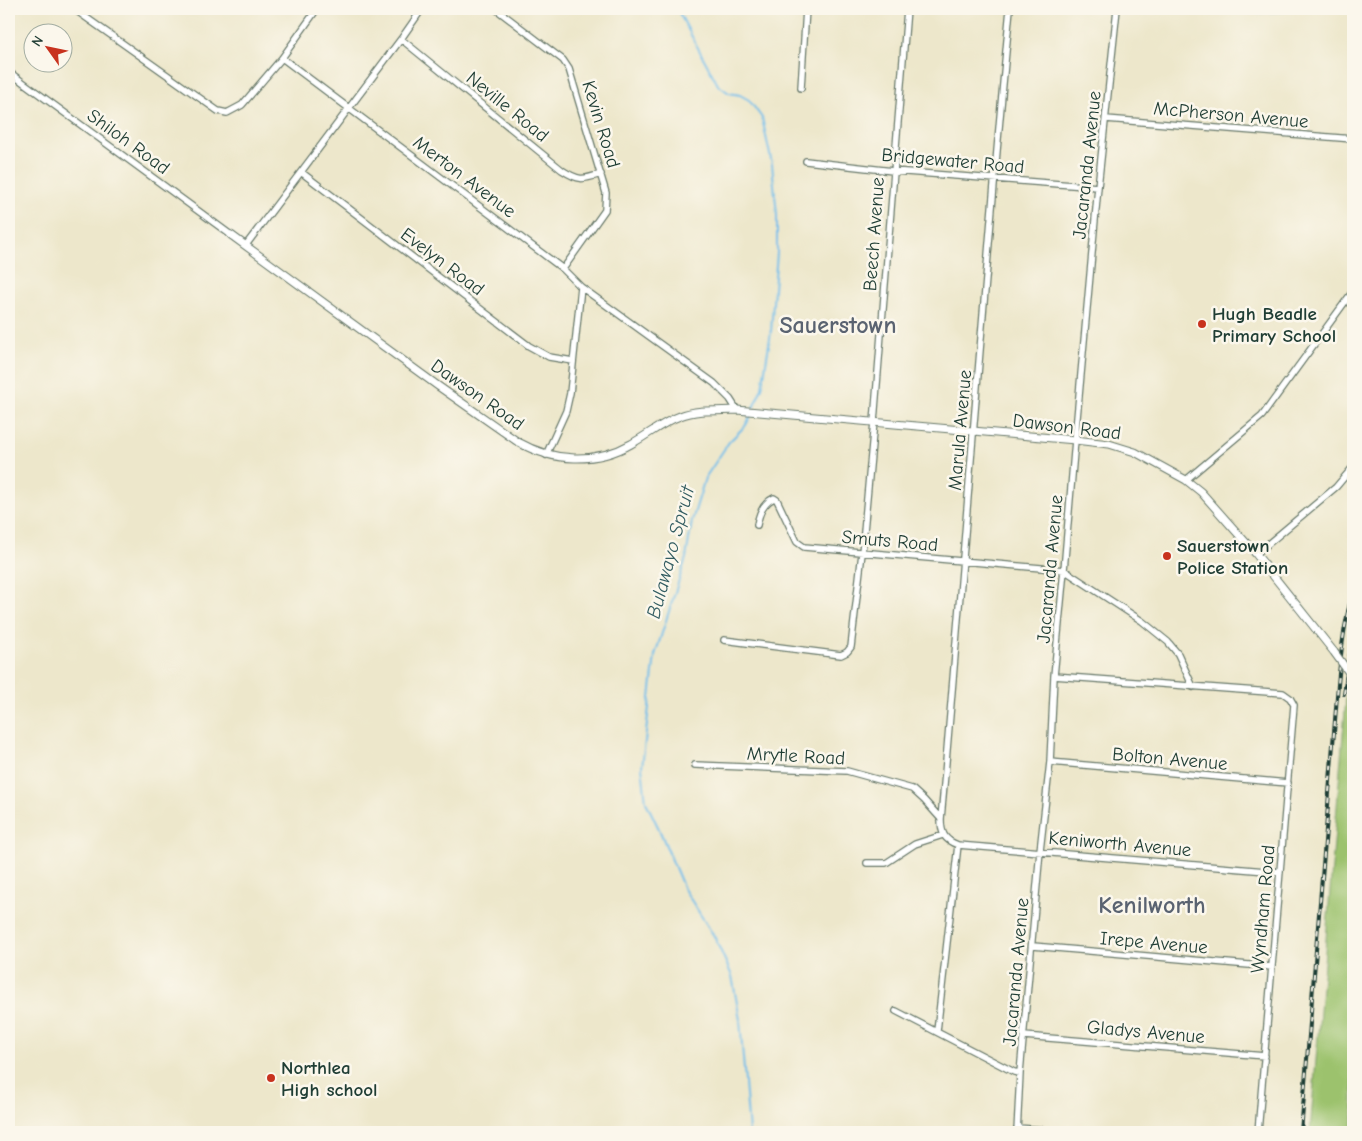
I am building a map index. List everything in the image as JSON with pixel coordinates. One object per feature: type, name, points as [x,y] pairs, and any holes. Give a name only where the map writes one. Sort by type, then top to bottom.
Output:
[{"type":"street","points":[[74,9],[222,112],[227,113],[242,105],[282,58],[317,9]]},
{"type":"street","points":[[246,245],[402,39],[422,9]]},
{"type":"street","name":"Kevin Road","points":[[496,9],[563,60],[569,69],[606,193],[605,210],[563,269]]},
{"type":"street","points":[[801,88],[806,9]]},
{"type":"street","name":"Beech Avenue","points":[[724,640],[841,655],[847,652],[851,646],[874,422],[907,9]]},
{"type":"street","name":"Marula Avenue","points":[[943,835],[941,819],[1010,9]]},
{"type":"street","name":"Jacaranda Avenue","points":[[1017,1130],[1020,1073],[1050,762],[1054,676],[1074,440],[1117,9]]},
{"type":"street","name":"Neville Road","points":[[402,39],[562,170],[579,179],[601,174]]},
{"type":"street","name":"Merton Avenue","points":[[282,58],[563,269],[581,287],[714,383],[738,410]]},
{"type":"street","name":"Shiloh Road","points":[[9,72],[231,235]]},
{"type":"street","name":"McPherson Avenue","points":[[1106,119],[1353,139]]},
{"type":"street","name":"Bridgewater Road","points":[[806,161],[994,180],[1098,187]]},
{"type":"street","name":"Evelyn Road","points":[[301,172],[529,346],[549,357],[573,362]]},
{"type":"street","name":"Dawson Road","points":[[231,235],[518,442],[532,451],[546,455],[562,458],[586,458],[606,454],[630,445],[662,424],[682,415],[702,411],[738,410],[1074,440],[1109,444],[1135,452],[1186,480],[1212,503],[1256,554],[1353,678]]},
{"type":"street","points":[[546,455],[566,411],[581,287]]},
{"type":"street","points":[[1186,480],[1262,416],[1353,291]]},
{"type":"street","points":[[1256,554],[1336,487],[1353,467]]},
{"type":"street","name":"Smuts Road","points":[[756,525],[763,507],[768,501],[776,499],[800,545],[862,553],[1064,570]]},
{"type":"street","points":[[1054,676],[1193,687],[1178,654],[1168,642],[1142,621],[1064,570]]},
{"type":"street","name":"Wyndham Road","points":[[1193,687],[1283,693],[1290,698],[1294,705],[1258,1132]]},
{"type":"street","name":"Bolton Avenue","points":[[1050,762],[1288,783]]},
{"type":"street","name":"Mrytle Road","points":[[695,765],[847,771],[912,789],[941,819]]},
{"type":"street","points":[[867,863],[886,862],[915,844],[943,835],[952,843],[958,845],[936,1031]]},
{"type":"street","name":"Keniworth Avenue","points":[[958,845],[1279,872]]},
{"type":"street","name":"Irepe Avenue","points":[[1033,946],[1272,967]]},
{"type":"street","points":[[896,1011],[1014,1072],[1020,1073]]},
{"type":"street","name":"Gladys Avenue","points":[[1024,1036],[1265,1056]]},
{"type":"street","points":[[1017,1130],[1072,1132]]},
{"type":"green space","points":[[1347,686],[1353,694],[1353,1132],[1310,1132]]},
{"type":"waterway","name":"Bulawayo Spruit","points":[[677,9],[718,85],[729,93],[740,95],[749,100],[762,118],[772,164],[777,215],[777,253],[771,332],[762,388],[753,408]]},
{"type":"waterway","points":[[1239,9],[1250,13],[1324,9]]},
{"type":"waterway","name":"Bulawayo Spruit","points":[[749,1132],[740,1020],[732,976],[714,936],[684,889],[646,802],[642,767],[655,655],[686,558],[692,521],[705,478],[729,442],[746,425],[752,413]]},
{"type":"railway","points":[[1301,1132],[1339,670],[1344,631],[1353,592]]},
{"type":"railway","points":[[1344,694],[1353,633]]},
{"type":"place","name":"Hugh Beadle Primary School","points":[[1202,324]]},
{"type":"place","name":"Sauerstown Police Station","points":[[1167,556]]},
{"type":"place","name":"Northlea High school","points":[[271,1078]]},
{"type":"district","name":"Sauerstown","points":[[838,325]]},
{"type":"district","name":"Kenilworth","points":[[1152,905]]}]
